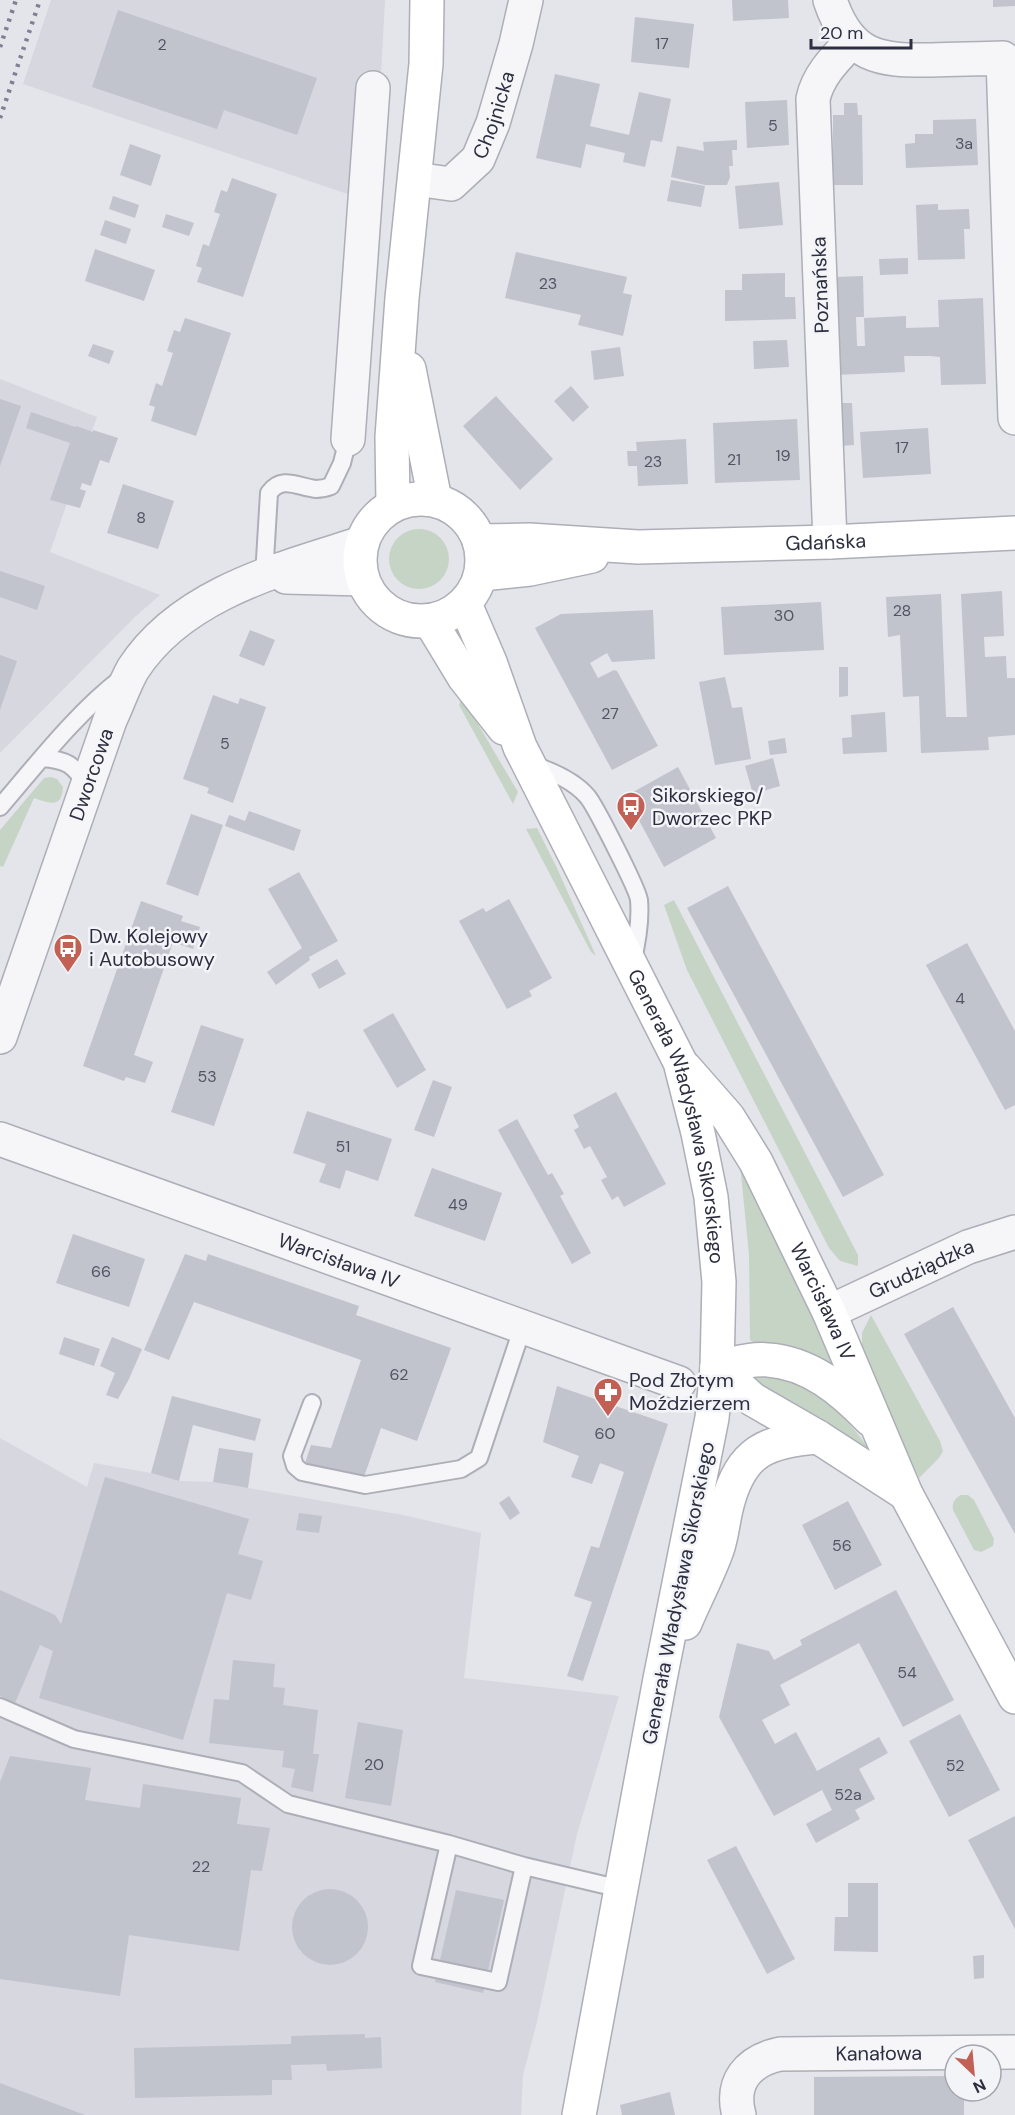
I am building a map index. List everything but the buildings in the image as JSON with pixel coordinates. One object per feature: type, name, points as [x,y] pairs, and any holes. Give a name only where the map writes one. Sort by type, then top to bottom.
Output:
[{"type":"street","points":[[393,505],[392,437],[402,298],[426,64],[427,0]]},
{"type":"street","name":"Chojnicka","points":[[415,179],[451,183],[478,159],[508,72],[526,0]]},
{"type":"street","points":[[830,0],[837,17],[852,41],[870,54],[888,59],[910,60],[1009,58],[1015,418]]},
{"type":"street","name":"Poznańska","points":[[830,542],[813,99],[819,81],[852,41]]},
{"type":"street","points":[[348,439],[373,88]]},
{"type":"street","points":[[401,332],[435,500]]},
{"type":"street","points":[[414,499],[435,500],[463,515],[473,527],[480,541],[483,557],[482,574],[476,590],[465,604],[449,616],[430,621],[408,621],[388,613],[372,598],[362,579],[360,561],[362,543],[369,528],[379,515],[393,505],[414,499]]},
{"type":"street","name":"Gdańska","points":[[480,541],[529,540],[638,548],[1015,533]]},
{"type":"street","name":"Dworcowa","points":[[0,1037],[110,720],[132,671],[155,643],[180,621],[212,599],[264,576],[362,543]]},
{"type":"street","name":"Gdańska","points":[[482,574],[530,569],[638,548]]},
{"type":"street","name":"Dworcowa","points":[[264,576],[362,579]]},
{"type":"street","name":"Generała Władysława Sikorskiego","points":[[465,604],[490,662],[524,755],[680,1062],[711,1197],[719,1282],[717,1367],[712,1418],[660,1679],[579,2115]]},
{"type":"street","name":"Generała Władysława Sikorskiego","points":[[430,621],[464,677],[524,755]]},
{"type":"street","name":"Warcisława IV","points":[[680,1062],[728,1118],[756,1162],[830,1312],[906,1494],[1015,1697]]},
{"type":"street","name":"Warcisława IV","points":[[0,1139],[678,1383]]},
{"type":"street","name":"Grudziądzka","points":[[830,1312],[968,1247],[1015,1232]]},
{"type":"street","name":"Warcisława IV","points":[[717,1367],[766,1359],[794,1364],[824,1379],[854,1402],[877,1427]]},
{"type":"street","name":"Warcisława IV","points":[[717,1367],[752,1399],[818,1437],[906,1494]]},
{"type":"street","points":[[660,1679],[717,1549],[728,1502],[741,1467],[761,1449],[790,1439],[818,1437]]},
{"type":"street","name":"Kanałowa","points":[[739,2115],[737,2091],[747,2070],[757,2061],[780,2054],[1015,2052]]},
{"type":"lane","points":[[264,576],[269,493],[281,483],[318,489],[331,486],[342,463],[348,439]]},
{"type":"lane","points":[[0,807],[104,692],[132,671]]},
{"type":"lane","points":[[42,758],[68,763],[77,770],[87,785]]},
{"type":"lane","points":[[312,1403],[292,1456],[295,1466],[302,1472],[364,1485],[461,1469],[480,1458],[523,1326]]},
{"type":"lane","points":[[0,1707],[74,1739],[242,1773],[288,1804],[621,1889]]},
{"type":"lane","points":[[449,1844],[421,1966],[498,1982],[524,1866]]},
{"type":"shaded area","points":[[51,0],[385,0],[374,203],[23,84]]},
{"type":"shaded area","points":[[0,379],[97,417],[50,552],[160,595],[136,616],[0,753]]},
{"type":"shaded area","points":[[0,1438],[87,1487],[94,1463],[151,1473],[179,1481],[213,1482],[403,1515],[481,1533],[464,1678],[619,1696],[577,1834],[536,2026],[523,2075],[521,2115],[0,2115]]},
{"type":"green space","points":[[413,529],[425,529],[436,534],[444,542],[449,559],[447,571],[436,584],[425,589],[413,589],[402,584],[394,576],[389,565],[389,553],[394,542],[402,534]]},
{"type":"green space","points":[[462,697],[518,792],[513,804],[459,705]]},
{"type":"green space","points":[[44,778],[57,779],[63,787],[60,799],[50,803],[34,798],[3,867],[0,866],[0,830]]},
{"type":"green space","points":[[537,828],[596,956],[591,952],[526,829]]},
{"type":"green space","points":[[674,900],[858,1255],[858,1266],[840,1261],[829,1248],[687,970],[664,905]]},
{"type":"green space","points":[[743,1161],[837,1369],[795,1347],[784,1344],[758,1344],[750,1340],[749,1255],[740,1164]]},
{"type":"green space","points":[[871,1315],[940,1441],[943,1451],[919,1478],[862,1353],[862,1333]]},
{"type":"green space","points":[[772,1376],[791,1380],[816,1394],[851,1426],[878,1462],[754,1382],[752,1377]]},
{"type":"green space","points":[[961,1495],[968,1495],[974,1500],[994,1539],[993,1546],[981,1552],[974,1550],[953,1510],[954,1501]]},
{"type":"railway","points":[[0,47],[16,0]]},
{"type":"railway","points":[[0,118],[40,0]]},
{"type":"place","name":"Sikorskiego/ Dworzec PKP","points":[[631,832]]},
{"type":"place","name":"Dw. Kolejowy i Autobusowy","points":[[68,974]]},
{"type":"place","name":"Pod Złotym Moździerzem","points":[[608,1418]]}]
